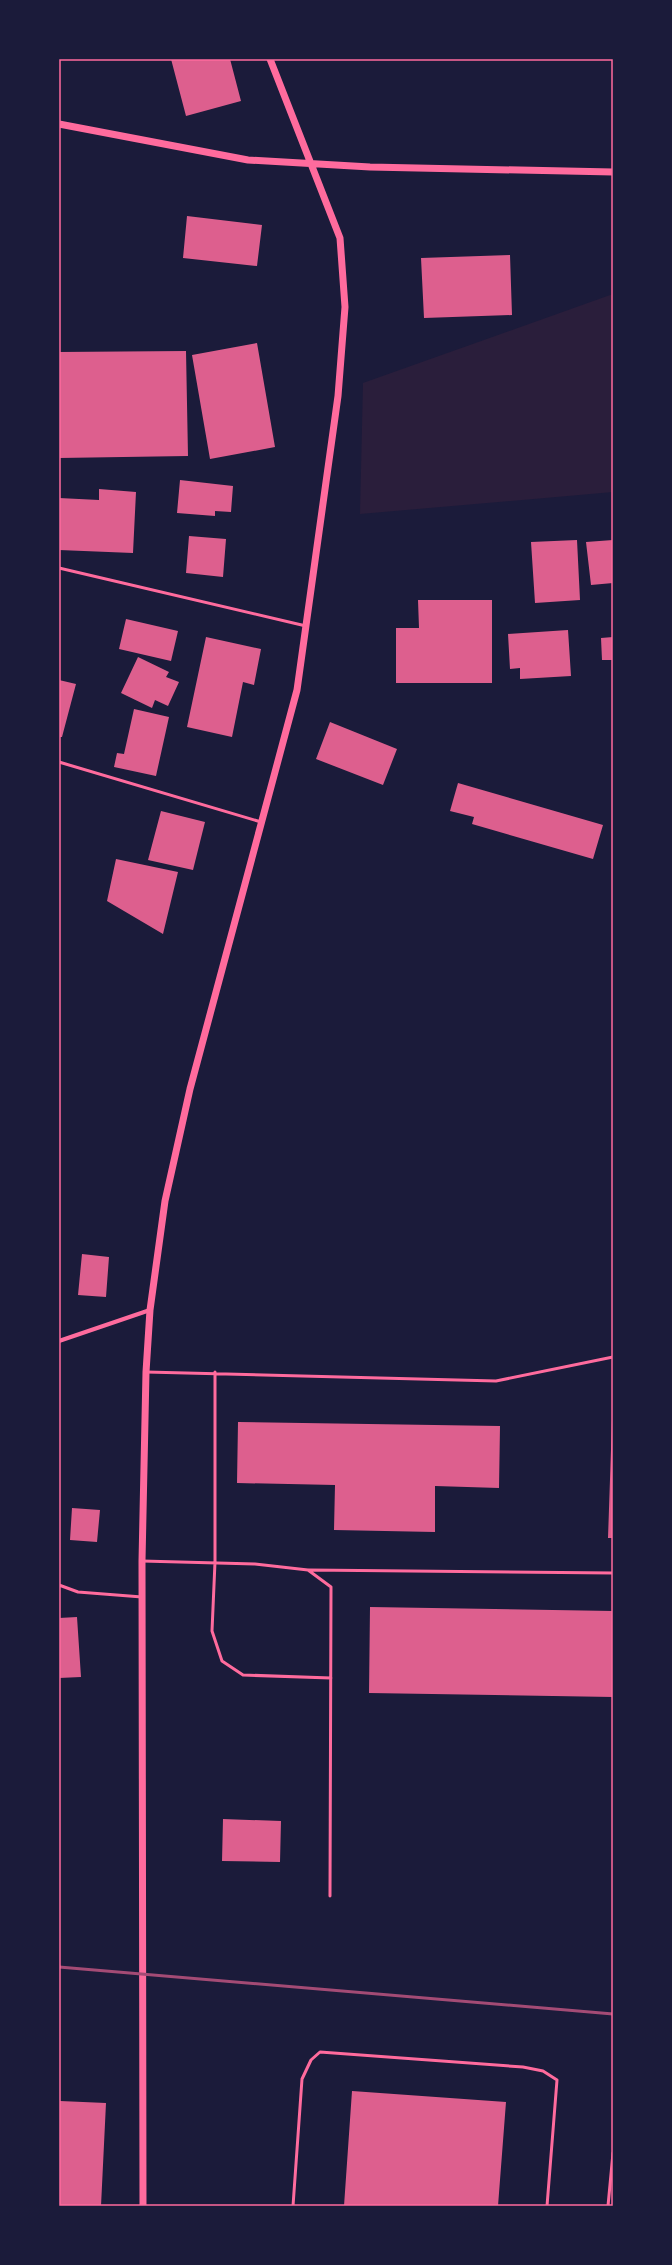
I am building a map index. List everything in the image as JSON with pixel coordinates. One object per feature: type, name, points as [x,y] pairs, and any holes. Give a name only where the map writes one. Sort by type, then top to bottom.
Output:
[{"type":"street","points":[[143,2206],[142,1561],[146,1372],[150,1310],[165,1201],[190,1089],[297,690],[338,396],[345,307],[340,238],[270,59]]},
{"type":"street","points":[[59,124],[248,160],[370,167],[613,172]]},
{"type":"street","points":[[59,1341],[150,1310]]},
{"type":"lane","points":[[59,568],[306,626]]},
{"type":"lane","points":[[59,762],[261,822]]},
{"type":"lane","points":[[146,1372],[215,1372],[496,1380],[613,1356]]},
{"type":"lane","points":[[215,1372],[215,1562],[212,1631],[222,1661],[243,1675],[331,1678]]},
{"type":"lane","points":[[142,1561],[215,1562],[308,1570],[613,1574]]},
{"type":"lane","points":[[308,1570],[331,1587],[330,1896]]},
{"type":"lane","points":[[59,1585],[78,1592],[142,1597]]},
{"type":"lane","points":[[293,2206],[302,2079],[311,2060],[320,2052],[523,2067],[543,2071],[557,2080],[547,2206]]},
{"type":"lane","points":[[608,2206],[613,2153]]},
{"type":"shaded area","points":[[613,294],[613,492],[360,514],[363,383]]},
{"type":"building","points":[[171,59],[230,59],[241,101],[186,116]]},
{"type":"building","points":[[187,216],[262,225],[257,266],[183,258]]},
{"type":"building","points":[[510,255],[512,315],[424,318],[421,258]]},
{"type":"building","points":[[257,343],[275,447],[210,459],[192,355]]},
{"type":"building","points":[[186,351],[188,456],[59,458],[59,352]]},
{"type":"building","points":[[180,480],[233,486],[231,512],[215,511],[215,516],[177,513]]},
{"type":"building","points":[[99,489],[136,492],[133,553],[59,550],[59,498],[99,500]]},
{"type":"building","points":[[189,536],[226,539],[223,577],[186,573]]},
{"type":"building","points":[[577,540],[580,600],[535,603],[531,542]]},
{"type":"building","points":[[613,540],[613,583],[591,585],[586,542]]},
{"type":"building","points":[[418,600],[492,600],[492,683],[396,683],[396,628],[419,628]]},
{"type":"building","points":[[126,619],[178,631],[171,661],[119,649]]},
{"type":"building","points":[[568,630],[571,676],[520,679],[520,668],[510,669],[508,634]]},
{"type":"building","points":[[206,637],[261,649],[254,685],[243,682],[232,737],[187,727]]},
{"type":"building","points":[[613,637],[613,660],[602,660],[601,638]]},
{"type":"building","points":[[138,657],[169,672],[166,677],[179,682],[168,706],[155,700],[152,708],[121,693]]},
{"type":"building","points":[[59,680],[76,684],[62,737],[59,737]]},
{"type":"building","points":[[134,709],[169,717],[156,776],[114,767],[117,753],[124,754]]},
{"type":"building","points":[[330,722],[397,749],[383,785],[316,759]]},
{"type":"building","points":[[458,783],[603,825],[593,859],[472,824],[474,817],[450,811]]},
{"type":"building","points":[[161,811],[205,822],[193,870],[148,860]]},
{"type":"building","points":[[116,859],[178,872],[163,934],[107,901]]},
{"type":"building","points":[[82,1254],[109,1257],[106,1297],[78,1295]]},
{"type":"building","points":[[612,1420],[613,1538],[608,1538]]},
{"type":"building","points":[[238,1422],[500,1426],[499,1488],[435,1486],[435,1532],[334,1530],[335,1485],[237,1483]]},
{"type":"building","points":[[72,1508],[100,1510],[97,1542],[70,1540]]},
{"type":"building","points":[[370,1607],[613,1611],[613,1697],[369,1693]]},
{"type":"building","points":[[77,1617],[81,1677],[59,1678],[59,1618]]},
{"type":"building","points":[[223,1819],[281,1821],[280,1862],[222,1861]]},
{"type":"building","points":[[352,2091],[506,2102],[498,2206],[344,2206]]},
{"type":"building","points":[[60,2101],[106,2103],[101,2206],[59,2206]]},
{"type":"railway","points":[[59,1967],[613,2014]]}]
